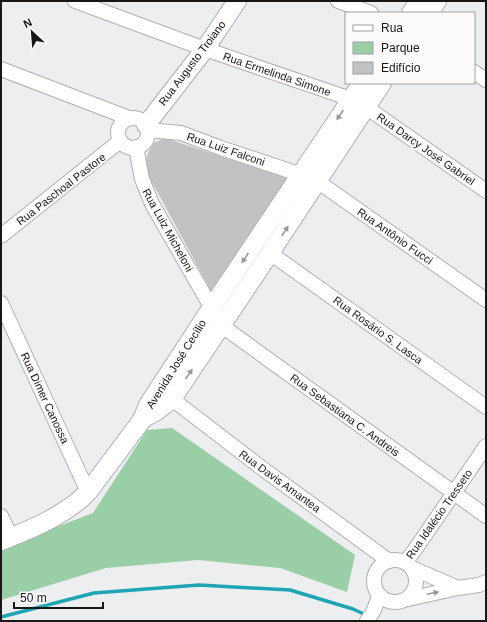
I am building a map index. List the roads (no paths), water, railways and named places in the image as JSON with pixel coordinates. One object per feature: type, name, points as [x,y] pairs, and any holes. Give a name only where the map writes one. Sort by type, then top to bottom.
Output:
[{"type":"street","name":"Rua Ermelinda Simone","points":[[75,1],[358,103]]},
{"type":"street","name":"Rua Augusto Troiano","points":[[147,127],[205,49],[237,1]]},
{"type":"street","points":[[338,1],[367,12]]},
{"type":"street","points":[[412,12],[419,1]]},
{"type":"street","points":[[430,12],[437,1]]},
{"type":"street","points":[[1,69],[129,118],[141,120],[147,127],[148,136],[141,145],[130,148],[120,141],[117,132],[121,123],[129,118]]},
{"type":"street","points":[[475,73],[486,80]]},
{"type":"street","name":"Avenida José Cecílio","points":[[358,103],[362,84]]},
{"type":"street","name":"Avenida José Cecílio","points":[[142,420],[148,405],[212,308],[309,178],[358,103],[381,84]]},
{"type":"street","name":"Rua Darcy José Gabriel","points":[[358,103],[486,191]]},
{"type":"street","name":"Rua Luiz Falconi","points":[[147,127],[181,133],[309,178]]},
{"type":"street","name":"Rua Paschoal Pastore","points":[[1,236],[120,141]]},
{"type":"street","name":"Rua Luiz Micheloni","points":[[136,147],[142,179],[152,204],[212,308]]},
{"type":"street","name":"Avenida José Cecílio","points":[[142,420],[157,411],[172,399],[270,253],[309,178]]},
{"type":"street","name":"Rua Antônio Fucci","points":[[309,178],[486,300]]},
{"type":"street","name":"Rua Rosário S. Lasca","points":[[270,253],[486,407]]},
{"type":"street","name":"Rua Dimer Canossa","points":[[1,303],[88,492]]},
{"type":"street","name":"Rua Sebastiana C. Andreis","points":[[212,308],[222,326],[486,516]]},
{"type":"street","name":"Rua Davis Amantea","points":[[172,399],[259,466],[389,561]]},
{"type":"street","points":[[1,516],[6,539],[62,513],[88,492],[142,420]]},
{"type":"street","name":"Rua Idalécio Tresseto","points":[[408,565],[486,446]]},
{"type":"street","points":[[458,588],[397,560],[382,564],[377,569],[373,583],[378,611],[394,603],[402,602],[408,599],[479,585],[486,582]]},
{"type":"street","points":[[408,565],[416,576],[416,584],[408,599]]},
{"type":"waterway","points":[[1,617],[94,593],[199,585],[290,590],[353,609],[366,615]]}]
